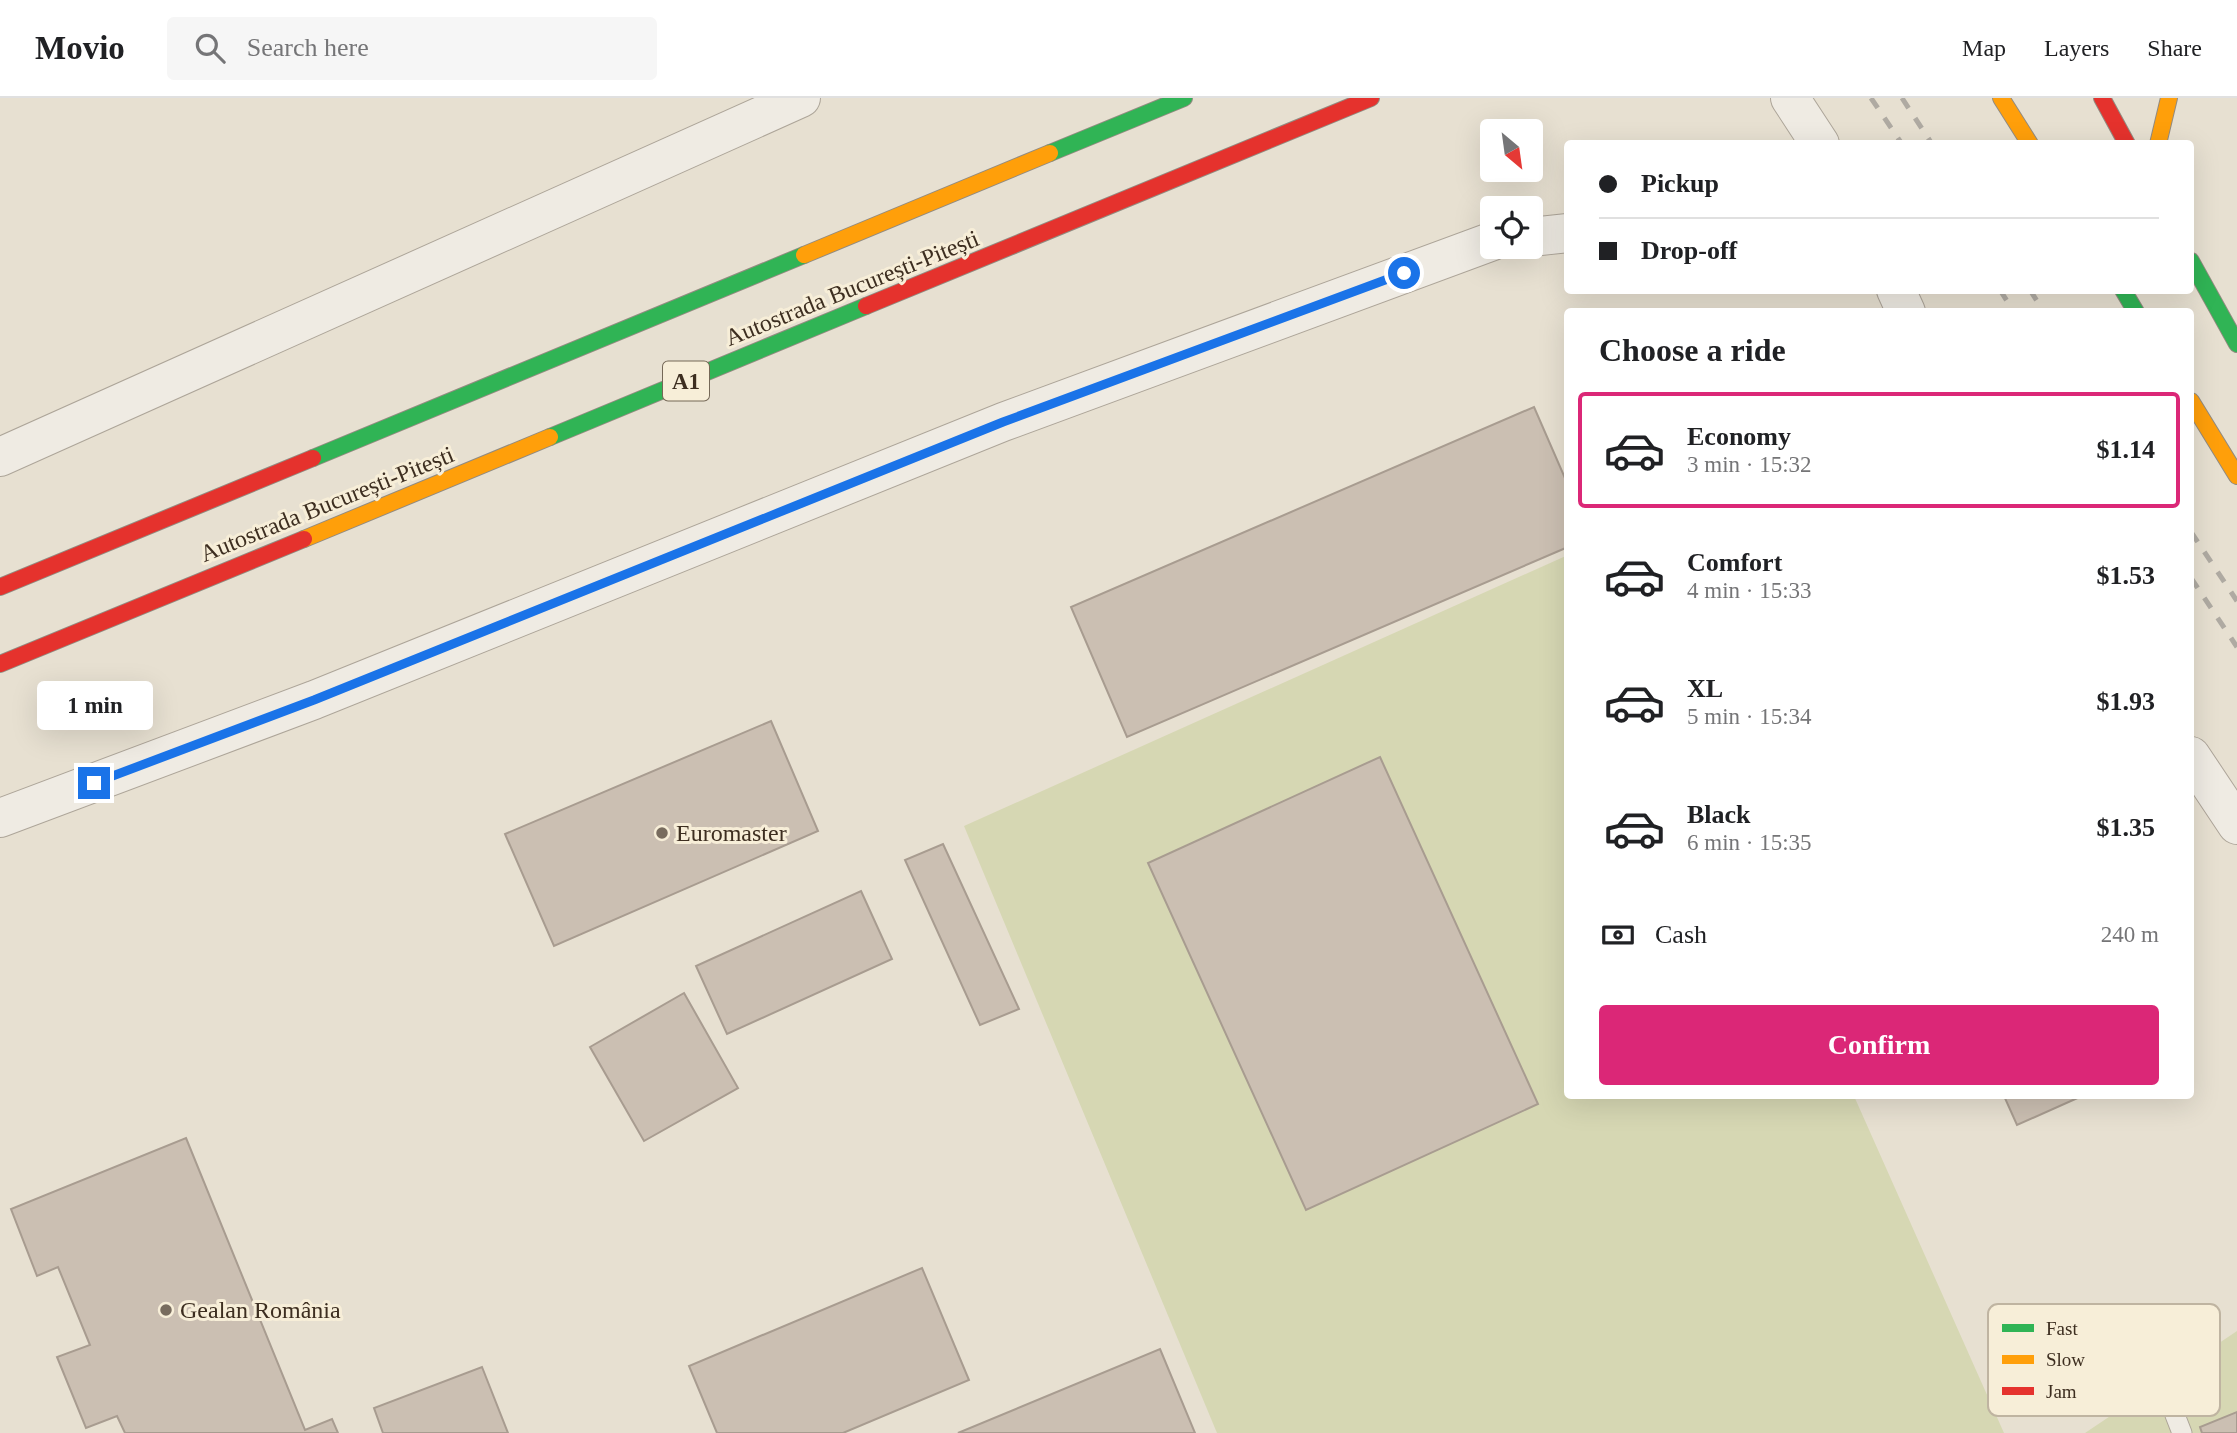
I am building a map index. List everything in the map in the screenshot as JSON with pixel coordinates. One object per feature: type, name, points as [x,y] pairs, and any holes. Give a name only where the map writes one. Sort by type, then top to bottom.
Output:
[{"type":"main road","name":"Autostrada București-Pitești","points":[[0,587],[1184,98]]},
{"type":"main road","name":"Autostrada București-Pitești","points":[[0,664],[1371,98]]},
{"type":"main road","points":[[2001,98],[2027,140]]},
{"type":"main road","points":[[2102,98],[2125,140]]},
{"type":"main road","points":[[2159,140],[2169,98]]},
{"type":"main road","points":[[2194,266],[2237,344]]},
{"type":"main road","points":[[2194,406],[2237,476]]},
{"type":"street","points":[[0,457],[801,98]]},
{"type":"street","points":[[1790,98],[1818,140]]},
{"type":"street","points":[[1543,236],[1564,233]]},
{"type":"street","points":[[0,818],[314,700],[1003,422],[1480,246]]},
{"type":"street","points":[[2194,760],[2237,825]]},
{"type":"green space","points":[[1564,557],[1564,1099],[1855,1099],[1988,1397],[1988,1416],[1996,1416],[2004,1433],[1217,1433],[964,826]]},
{"type":"green space","points":[[2237,1331],[2237,1433],[2085,1433],[2110,1416],[2220,1416],[2220,1342]]},
{"type":"building","points":[[1534,407],[1564,476],[1564,549],[1127,737],[1071,607]]},
{"type":"building","name":"Euromaster","points":[[771,721],[818,831],[554,946],[505,834]]},
{"type":"building","points":[[1380,757],[1538,1104],[1306,1210],[1148,863]]},
{"type":"building","points":[[943,844],[1019,1009],[980,1025],[905,860]]},
{"type":"building","points":[[861,891],[892,959],[727,1034],[696,966]]},
{"type":"building","points":[[684,993],[738,1088],[644,1141],[590,1047]]},
{"type":"building","points":[[2005,1099],[2075,1099],[2017,1125]]},
{"type":"building","name":"Gealan România","points":[[186,1138],[305,1430],[332,1419],[338,1433],[125,1433],[117,1416],[86,1428],[57,1357],[90,1345],[58,1267],[37,1276],[11,1209]]},
{"type":"building","points":[[922,1268],[969,1380],[843,1433],[717,1433],[689,1366]]},
{"type":"building","points":[[1160,1349],[1195,1433],[958,1433]]},
{"type":"building","points":[[482,1367],[508,1433],[383,1433],[374,1408]]},
{"type":"building","points":[[2237,1412],[2237,1433],[2202,1433],[2200,1427]]},
{"type":"railway","points":[[1871,98],[1899,140]]},
{"type":"railway","points":[[1902,98],[1929,140]]},
{"type":"railway","points":[[2003,294],[2011,308]]},
{"type":"railway","points":[[2033,294],[2041,308]]},
{"type":"railway","points":[[2194,536],[2237,601]]},
{"type":"railway","points":[[2194,582],[2237,647]]},
{"type":"traffic: fast","points":[[1050,153],[1184,98]]},
{"type":"traffic: fast","points":[[313,458],[804,255]]},
{"type":"traffic: fast","points":[[2194,266],[2237,344]]},
{"type":"traffic: fast","points":[[2125,294],[2134,308]]},
{"type":"traffic: fast","points":[[550,437],[866,306]]},
{"type":"traffic: slow","points":[[2001,98],[2027,140]]},
{"type":"traffic: slow","points":[[2159,140],[2169,98]]},
{"type":"traffic: slow","points":[[804,255],[1050,153]]},
{"type":"traffic: slow","points":[[2194,406],[2237,476]]},
{"type":"traffic: slow","points":[[304,539],[550,437]]},
{"type":"traffic: jam","points":[[866,306],[1371,98]]},
{"type":"traffic: jam","points":[[2102,98],[2125,140]]},
{"type":"traffic: jam","points":[[0,587],[313,458]]},
{"type":"traffic: jam","points":[[0,664],[304,539]]},
{"type":"place","name":"Euromaster","points":[[662,833]]},
{"type":"place","name":"Gealan România","points":[[166,1310]]},
{"type":"route","points":[[94,783],[314,700],[1003,422],[1404,273]]}]
